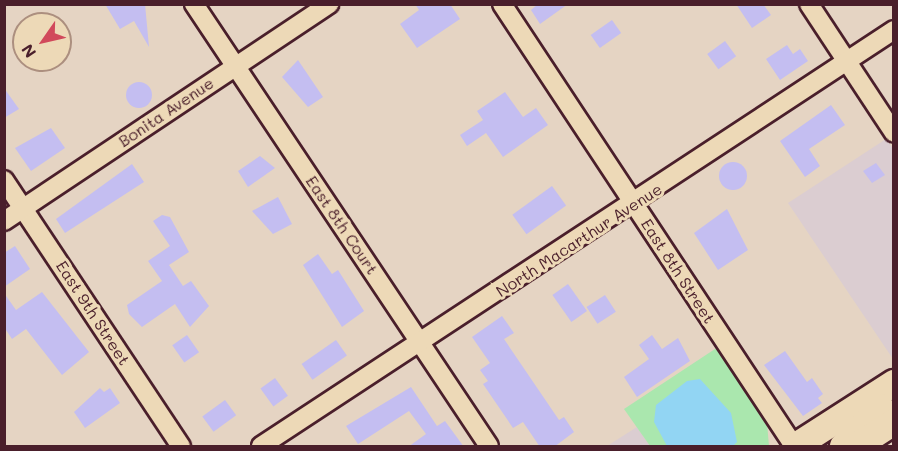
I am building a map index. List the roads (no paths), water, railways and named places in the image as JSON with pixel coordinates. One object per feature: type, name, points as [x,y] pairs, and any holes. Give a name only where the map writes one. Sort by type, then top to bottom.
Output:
[{"type":"main road","points":[[795,447],[894,383]]},
{"type":"main road","points":[[843,447],[862,421],[894,399]]},
{"type":"main road","points":[[856,447],[894,422]]},
{"type":"street","name":"East 8th Court","points":[[194,4],[489,447]]},
{"type":"street","name":"Bonita Avenue","points":[[4,221],[329,4]]},
{"type":"street","name":"East 8th Street","points":[[502,4],[795,447]]},
{"type":"street","points":[[809,4],[894,132]]},
{"type":"street","name":"North Macarthur Avenue","points":[[261,447],[634,204],[894,30]]},
{"type":"street","name":"East 9th Street","points":[[4,180],[181,447]]},
{"type":"water","points":[[700,379],[731,413],[737,442],[733,446],[667,446],[654,422],[656,405],[687,381]]}]
